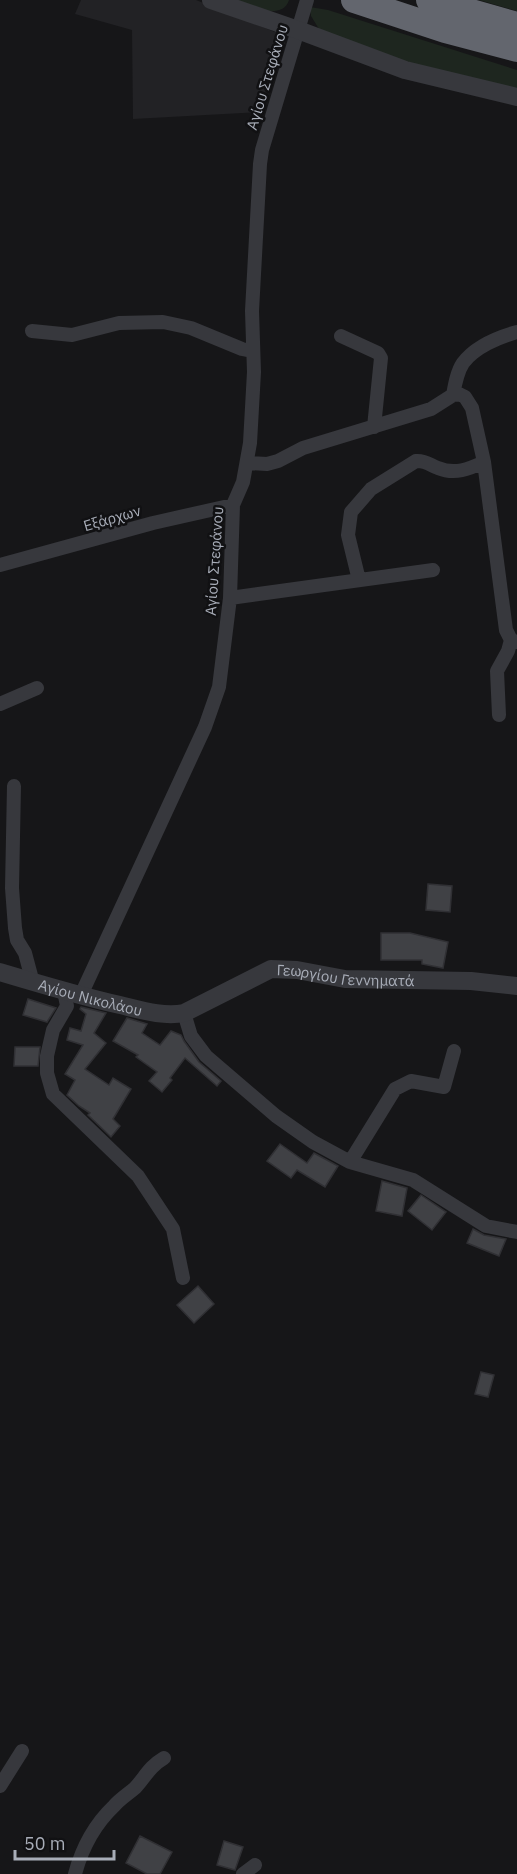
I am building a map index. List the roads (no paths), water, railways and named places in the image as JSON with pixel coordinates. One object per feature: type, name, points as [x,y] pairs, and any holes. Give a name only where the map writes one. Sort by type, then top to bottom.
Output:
[{"type":"highway","points":[[354,0],[445,30],[517,49]]},
{"type":"highway","points":[[429,0],[517,25]]},
{"type":"street","points":[[211,0],[405,70],[517,97]]},
{"type":"street","name":"Αγίου Στεφάνου","points":[[183,1278],[173,1229],[138,1176],[53,1094],[47,1073],[47,1056],[53,1030],[205,727],[219,687],[230,598],[233,506],[248,464],[254,372],[252,311],[260,164],[262,150],[307,0]]},
{"type":"street","points":[[32,331],[72,335],[119,323],[164,322],[191,328],[252,351]]},
{"type":"street","points":[[453,395],[456,378],[464,362],[477,349],[517,332]]},
{"type":"street","points":[[341,336],[378,353],[381,358],[374,427]]},
{"type":"street","points":[[248,464],[272,463],[303,448],[431,409],[453,395],[459,394],[465,397],[470,403],[484,462],[506,630],[514,641],[497,671],[499,716]]},
{"type":"street","points":[[359,580],[348,535],[351,512],[371,489],[416,461],[422,460],[441,469],[459,472],[484,462]]},
{"type":"street","name":"Εξάρχων","points":[[0,565],[153,523],[233,506]]},
{"type":"street","points":[[230,598],[433,570]]},
{"type":"street","points":[[0,704],[37,688]]},
{"type":"street","points":[[14,786],[12,888],[15,928],[17,940],[25,953],[33,982]]},
{"type":"street","name":"Γεωργίου Γεννηματά","points":[[184,1013],[272,969],[297,970],[345,979],[471,981],[517,986]]},
{"type":"street","name":"Αγίου Νικολάου","points":[[0,972],[72,993],[156,1013],[172,1015],[184,1013]]},
{"type":"street","points":[[184,1013],[191,1036],[206,1056],[276,1116],[313,1142],[350,1162],[413,1180],[486,1226],[517,1232]]},
{"type":"street","points":[[350,1162],[395,1089],[411,1081],[444,1087],[454,1051]]},
{"type":"street","points":[[0,1786],[22,1751]]},
{"type":"street","points":[[75,1874],[86,1843],[99,1822],[136,1787],[150,1768],[164,1758]]},
{"type":"street","points":[[243,1874],[255,1865]]}]
